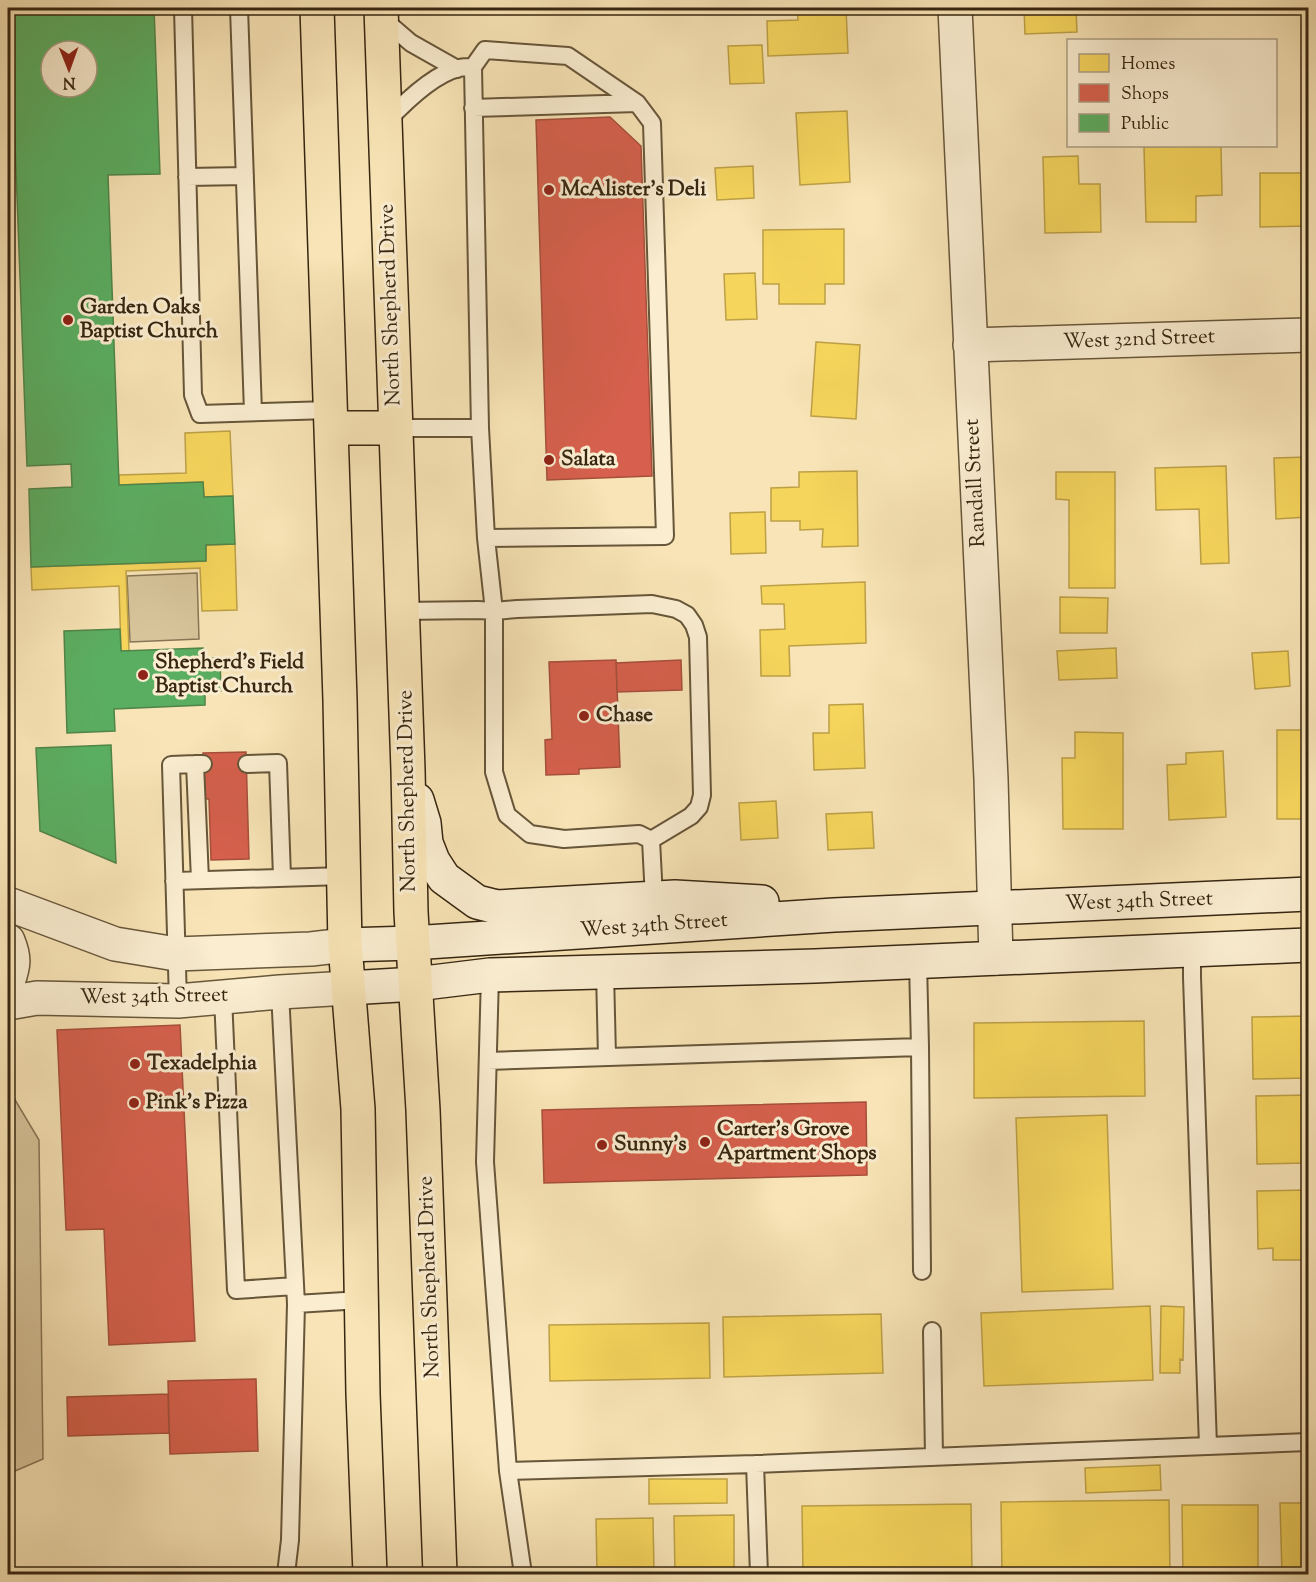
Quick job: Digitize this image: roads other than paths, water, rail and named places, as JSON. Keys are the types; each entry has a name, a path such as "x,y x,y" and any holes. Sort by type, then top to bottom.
{"main road":[{"path":"317,8 345,945 358,1109 363,1394 370,1575"},
{"name":"Randall Street","path":"955,8 991,779 996,958"},
{"name":"North Shepherd Drive","path":"381,12 412,943 424,1143 440,1575"},
{"name":"West 32nd Street","path":"970,345 1308,335"},
{"path":"330,419 396,428"},
{"path":"408,770 424,822 426,843 433,861 444,878 477,902 497,907 675,897 792,903 834,915"},
{"name":"West 34th Street","path":"8,904 115,944 176,954 311,949 834,915 1308,894"},
{"path":"8,941 14,965 8,982"},
{"name":"West 34th Street","path":"8,1004 37,998 178,1001 416,984 490,975 918,962 1308,945"}],"lane":[{"path":"183,8 193,395 200,414 253,412 330,419"},
{"path":"239,8 253,412"},
{"path":"381,12 411,43 465,68"},
{"path":"385,123 403,104 430,82 465,68 485,50 568,56 637,104 652,123 665,536 486,538"},
{"path":"465,68 473,108 480,428 486,538 494,611 494,772 507,815 530,834 564,839 639,834 651,840"},
{"path":"473,108 637,104"},
{"path":"187,177 245,176"},
{"path":"396,428 480,428"},
{"path":"402,611 494,611 652,603 676,609 687,615 698,636 702,795 699,807 691,816 651,840"},
{"path":"247,764 278,763 282,877"},
{"path":"178,1001 171,765 199,764 200,880"},
{"path":"651,840 654,898"},
{"path":"174,881 344,876"},
{"path":"1192,950 1209,1446"},
{"path":"918,962 922,1271"},
{"path":"606,972 607,1057"},
{"path":"490,975 485,1162 508,1471 523,1575"},
{"path":"280,992 296,1304 290,1540 286,1575"},
{"path":"223,997 236,1290 295,1286"},
{"path":"488,1061 920,1047"},
{"path":"296,1304 361,1300"},
{"path":"932,1331 934,1457"},
{"path":"508,1471 755,1464 1308,1442"},
{"path":"755,1464 759,1575"}],"place":[{"name":"McAlister's Deli","path":"549,190"},
{"name":"Garden Oaks Baptist Church","path":"68,320"},
{"name":"Salata","path":"549,460"},
{"name":"Shepherd's Field Baptist Church","path":"143,675"},
{"name":"Chase","path":"584,716"},
{"name":"Texadelphia","path":"135,1064"},
{"name":"Pink's Pizza","path":"134,1103"},
{"name":"Carter's Grove Apartment Shops","path":"705,1142"},
{"name":"Sunny's","path":"602,1145"}]}
